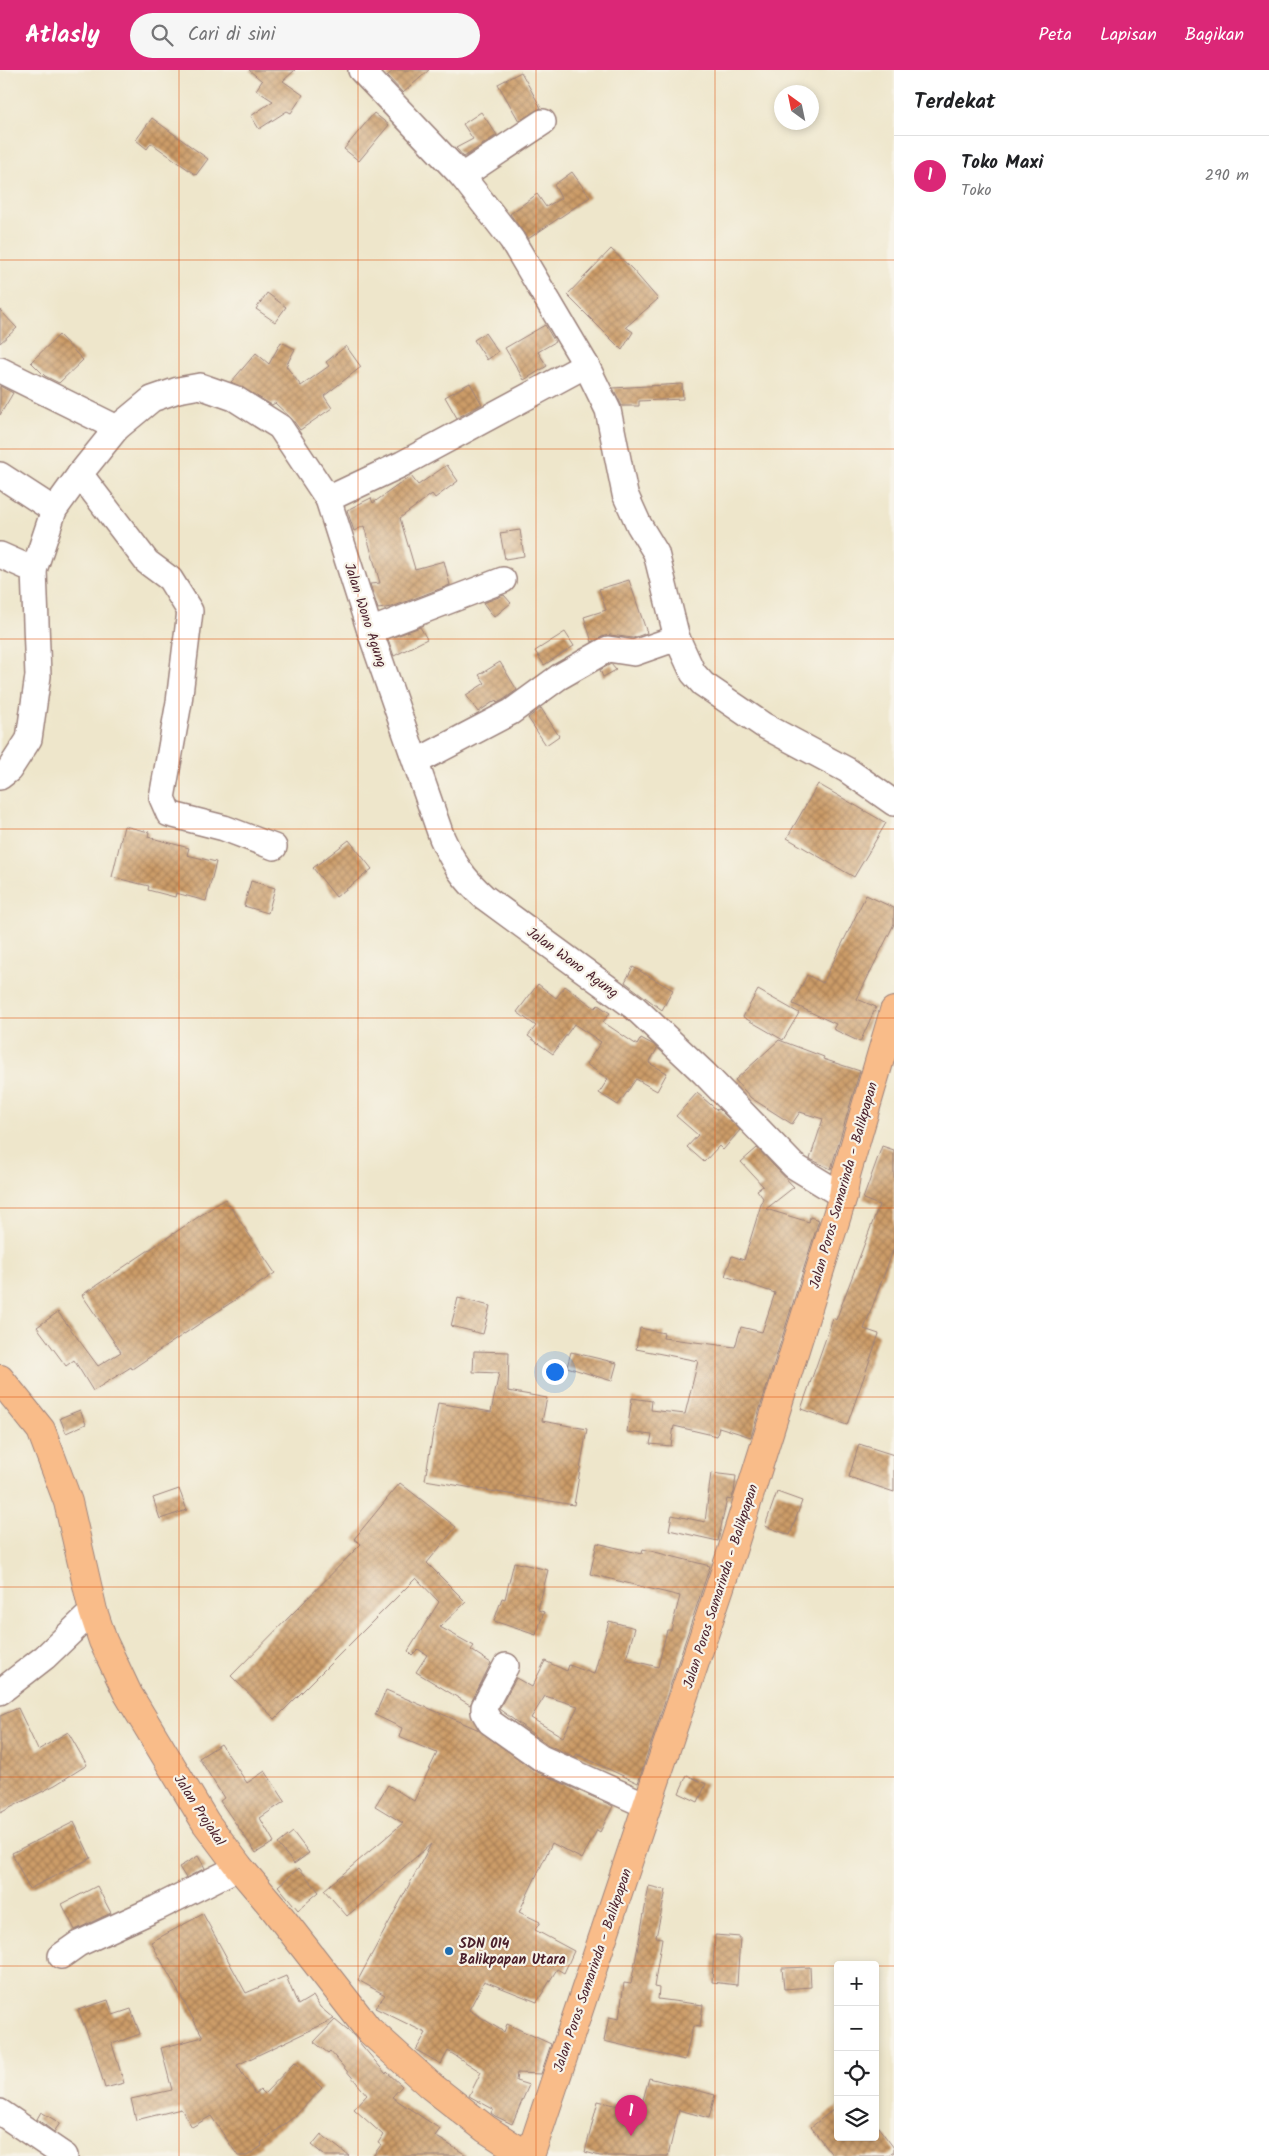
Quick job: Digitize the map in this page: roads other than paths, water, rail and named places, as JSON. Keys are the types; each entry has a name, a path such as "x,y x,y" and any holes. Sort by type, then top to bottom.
{"main road":[{"name":"Jalan Poros Samarinda - Balikpapan","path":"529,2156 730,1557 843,1196 846,1174 889,1022 894,1011"},
{"name":"Jalan Projakal","path":"0,1379 41,1430 68,1502 93,1611 103,1641 128,1694 206,1823 238,1867 272,1906 368,2028 432,2086 486,2129 529,2156"}],"street":[{"path":"361,70 462,176 512,240 586,365 608,410 625,494 639,525 656,553 677,638 693,673 703,684 763,725 847,770 894,803"},
{"path":"462,176 543,122"},
{"path":"328,499 402,464 586,365"},
{"path":"0,370 118,428"},
{"name":"Jalan Wono Agung","path":"0,777 9,770 29,739 38,676 34,570 54,510 80,474 118,428 152,399 178,390 200,386 226,395 260,412 280,427 328,499 370,631 442,838 453,863 466,881 484,897 634,1006 704,1073 794,1166 843,1196"},
{"path":"80,474 147,562 170,579 190,611 179,702 162,798 169,814 224,828 274,847"},
{"path":"0,475 54,510"},
{"path":"0,555 34,570"},
{"path":"370,631 503,580"},
{"path":"416,762 511,712 559,677 608,649 634,653 677,638"},
{"path":"0,1692 45,1657 93,1611"},
{"path":"506,1666 484,1707 484,1712 490,1722 541,1758 648,1806"},
{"path":"61,1956 78,1944 157,1908 238,1867"},
{"path":"0,2112 65,2156"}],"place":[{"name":"SDN 014 Balikpapan Utara","path":"449,1951"},
{"name":"Toko Maxi","path":"631,2136"}]}
